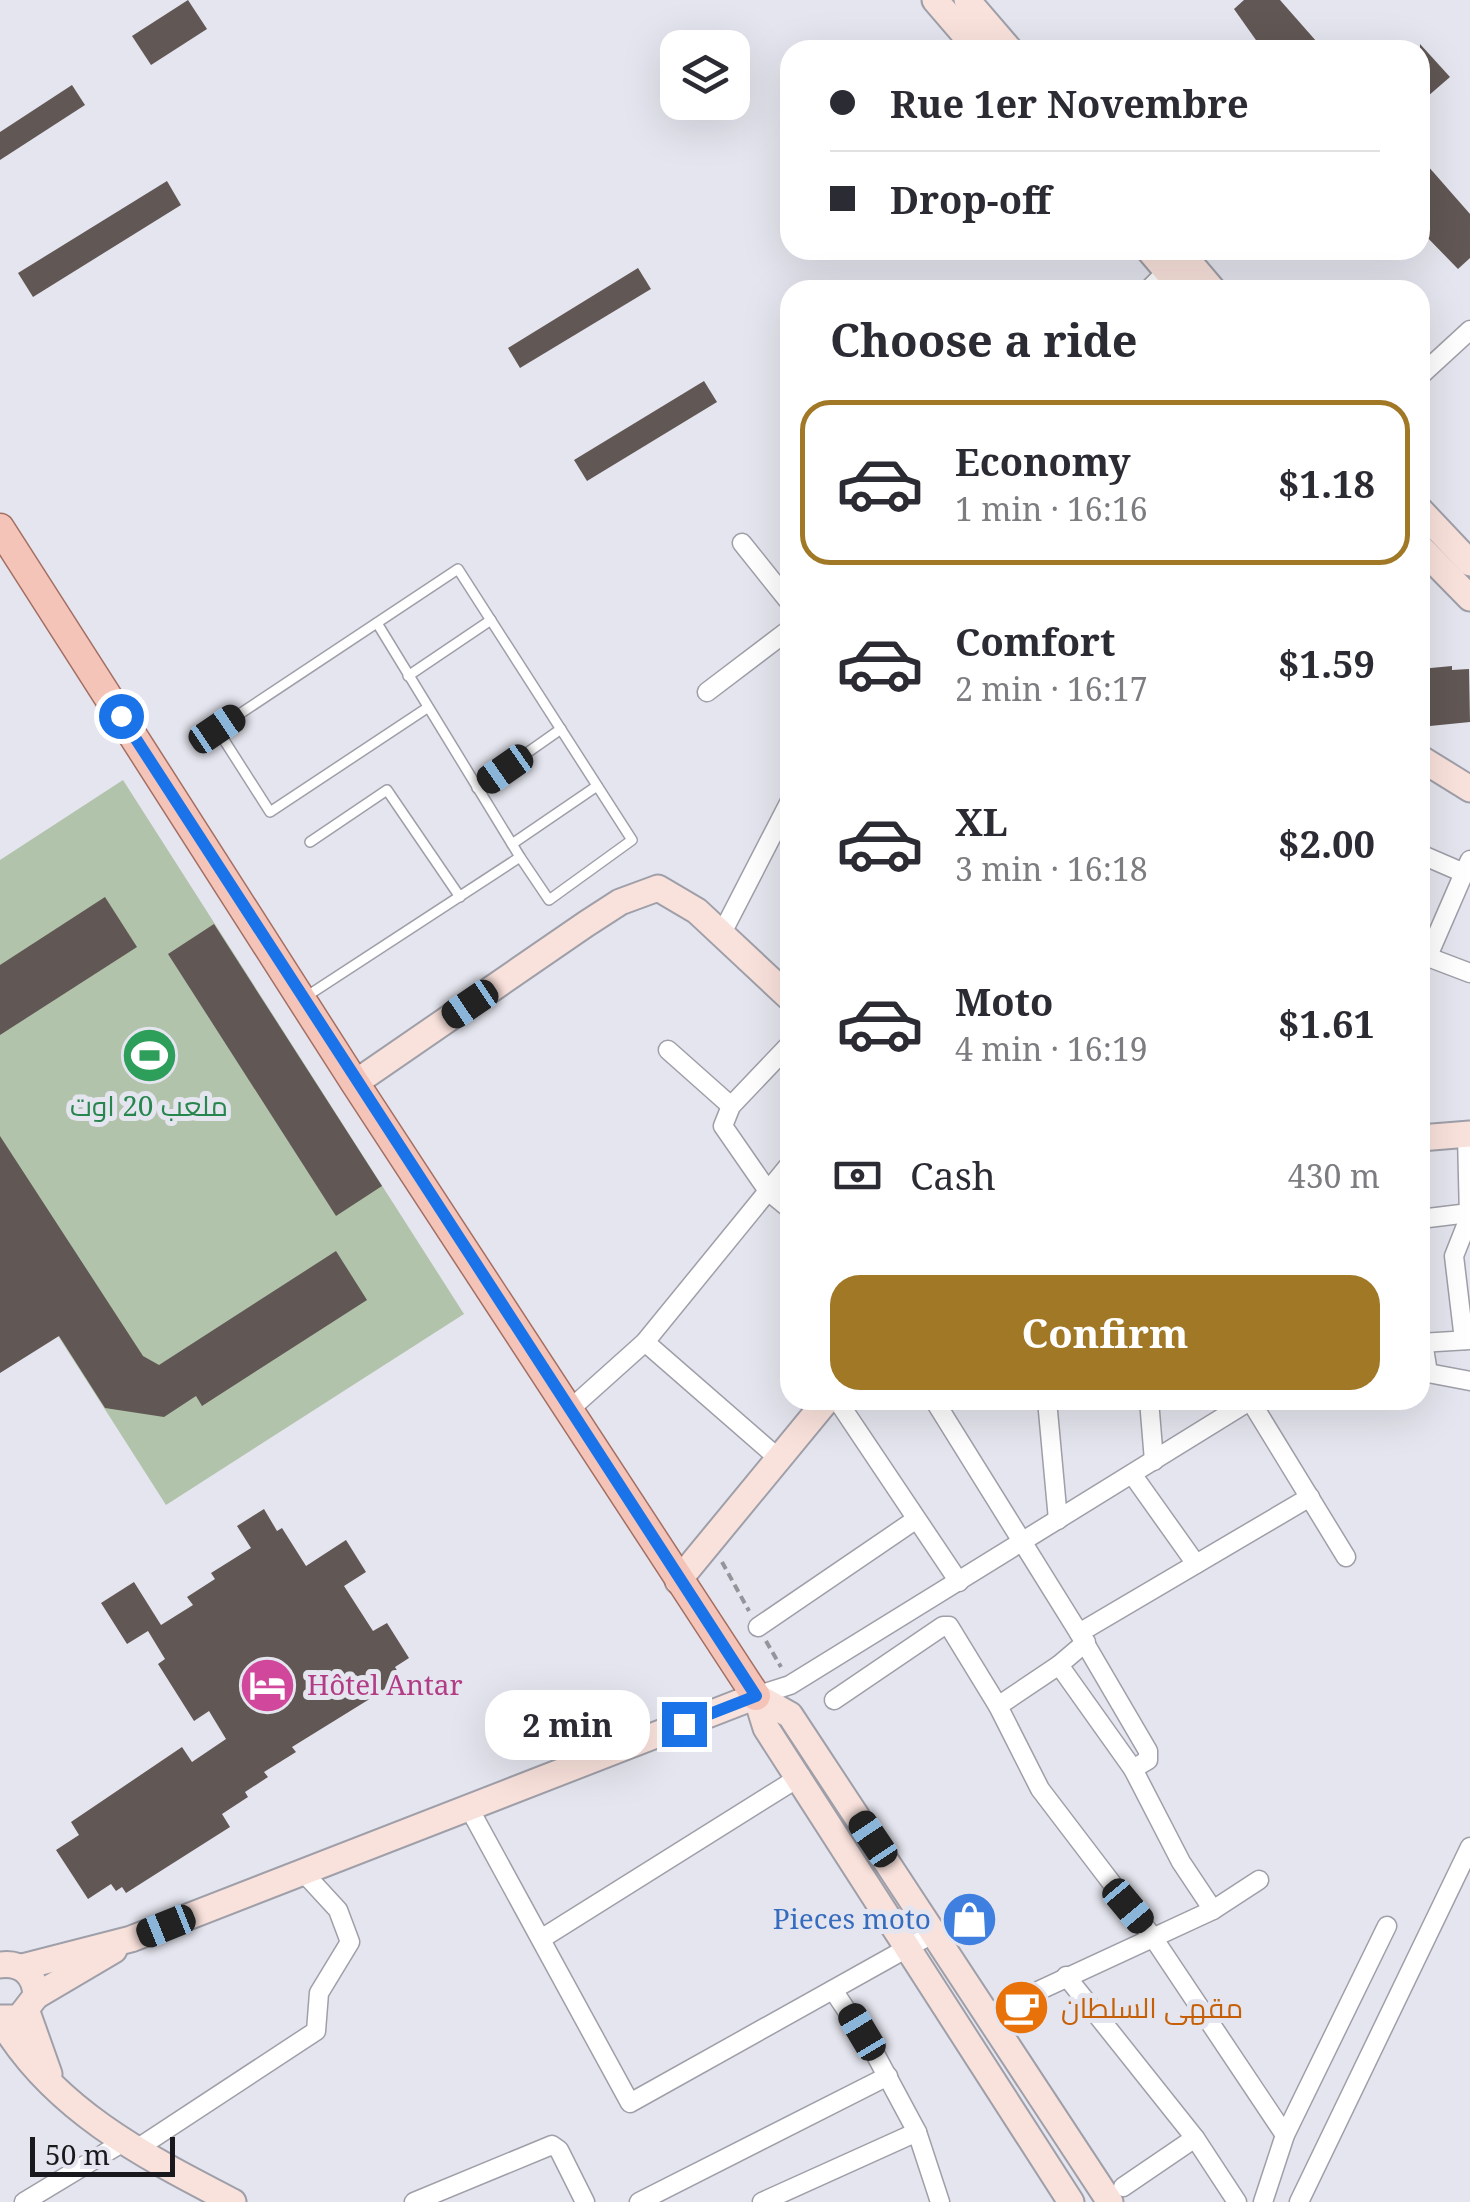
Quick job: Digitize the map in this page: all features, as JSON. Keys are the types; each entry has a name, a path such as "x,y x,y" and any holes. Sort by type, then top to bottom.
{"main road":[{"path":"0,528 355,1083 756,1696"}],"street":[{"path":"935,0 969,40"},
{"path":"967,0 1001,40"},
{"path":"1430,367 1470,330"},
{"path":"1430,521 1470,563"},
{"path":"742,543 780,590"},
{"path":"1430,557 1470,598"},
{"path":"708,692 780,637"},
{"path":"1430,764 1470,789"},
{"path":"721,934 780,835"},
{"path":"1430,857 1467,867 1430,943"},
{"path":"355,1083 620,902 658,888 697,911 780,989"},
{"path":"1430,957 1470,973"},
{"path":"668,1050 730,1106"},
{"path":"780,1054 730,1106 722,1126 768,1191 780,1201"},
{"path":"1430,1137 1468,1135 1470,1213 1465,1238 1454,1256 1467,1340 1430,1342"},
{"path":"568,1411 644,1342 780,1176"},
{"path":"1430,1219 1470,1213"},
{"path":"644,1342 778,1458"},
{"path":"1430,1372 1470,1381"},
{"path":"678,1581 819,1410"},
{"path":"843,1410 959,1582"},
{"path":"940,1410 1024,1541 1148,1751 1148,1760 1133,1769"},
{"path":"1049,1410 1058,1520"},
{"path":"1150,1410 1154,1461"},
{"path":"6,1964 131,1939 790,1684 1235,1410"},
{"path":"1257,1410 1346,1557"},
{"path":"1132,1474 1196,1564"},
{"path":"998,1706 1059,1665 1082,1638 1310,1497"},
{"path":"758,1627 915,1520"},
{"path":"834,1700 943,1626 949,1626 998,1706 1040,1789 1152,1936 1285,2136"},
{"path":"1059,1665 1133,1769 1182,1862 1213,1910"},
{"path":"756,1696 766,1728 912,1948 1071,2202"},
{"path":"756,1696 790,1715 988,2014 1116,2195 1195,2138"},
{"path":"541,1938 801,1776"},
{"path":"468,1808 630,2103 936,1932"},
{"path":"1299,2202 1470,1847"},
{"path":"24,2202 131,2145 294,2049 316,2031 319,1993 350,1942 338,1910 303,1872"},
{"path":"988,2014 1213,1910 1259,1880"},
{"path":"1263,2202 1285,2136 1388,1926"},
{"path":"131,1939 31,2004 0,2019 76,2110 230,2202"},
{"path":"6,1964 32,1977 31,2004 54,2088"},
{"path":"1066,1976 1195,2138 1237,2202"},
{"path":"834,1990 888,2076 916,2132 940,2202"},
{"path":"640,2202 888,2076"},
{"path":"762,2202 916,2132"},
{"path":"414,2202 552,2146 558,2150 585,2202"}],"lane":[{"path":"376,623 548,900 632,840 458,569 376,623 217,729 270,812 427,708"},
{"path":"408,676 491,620"},
{"path":"477,788 561,729"},
{"path":"512,844 598,786"},
{"path":"310,842 387,790 460,896"},
{"path":"302,1000 520,857"}],"green space":[{"name":"ملعب 20 اوت","path":"123,780 464,1314 166,1505 0,1245 0,860"}],"building":[{"path":"188,0 207,29 151,65 132,36"},
{"path":"1244,0 1280,0 1315,40 1256,40 1234,9"},
{"path":"1430,55 1450,77 1430,94"},
{"path":"72,85 85,105 0,160 0,132"},
{"path":"1430,168 1470,214 1470,258 1458,269 1430,240"},
{"path":"167,181 181,205 33,297 18,273"},
{"path":"638,268 651,289 520,368 508,348"},
{"path":"704,381 717,402 587,481 574,460"},
{"path":"1430,668 1469,669 1470,722 1430,726"},
{"path":"105,897 137,947 0,1035 0,965"},
{"path":"214,924 382,1186 336,1216 168,954"},
{"path":"0,1136 143,1356 159,1365 336,1251 367,1300 202,1406 196,1396 164,1417 105,1408 59,1336 0,1373"},
{"path":"264,1509 277,1531 282,1528 306,1566 346,1540 366,1572 344,1586 373,1631 387,1623 409,1658 395,1667 402,1679 292,1747 296,1752 264,1772 268,1777 245,1792 248,1797 222,1814 230,1827 126,1893 122,1887 116,1891 111,1884 88,1899 56,1850 79,1835 71,1822 182,1747 192,1762 226,1739 209,1711 194,1721 158,1664 165,1659 148,1631 127,1644 101,1603 134,1582 161,1625 193,1605 187,1597 215,1579 211,1573 251,1548 237,1526"}],"place":[{"name":"ملعب 20 اوت","path":"149,1055"},
{"name":"Hôtel Antar","path":"268,1685"},
{"name":"Pieces moto","path":"970,1919"},
{"name":"مقهى السلطان","path":"1022,2008"}],"route":[{"path":"121,716 355,1083 756,1696 684,1724"}]}
